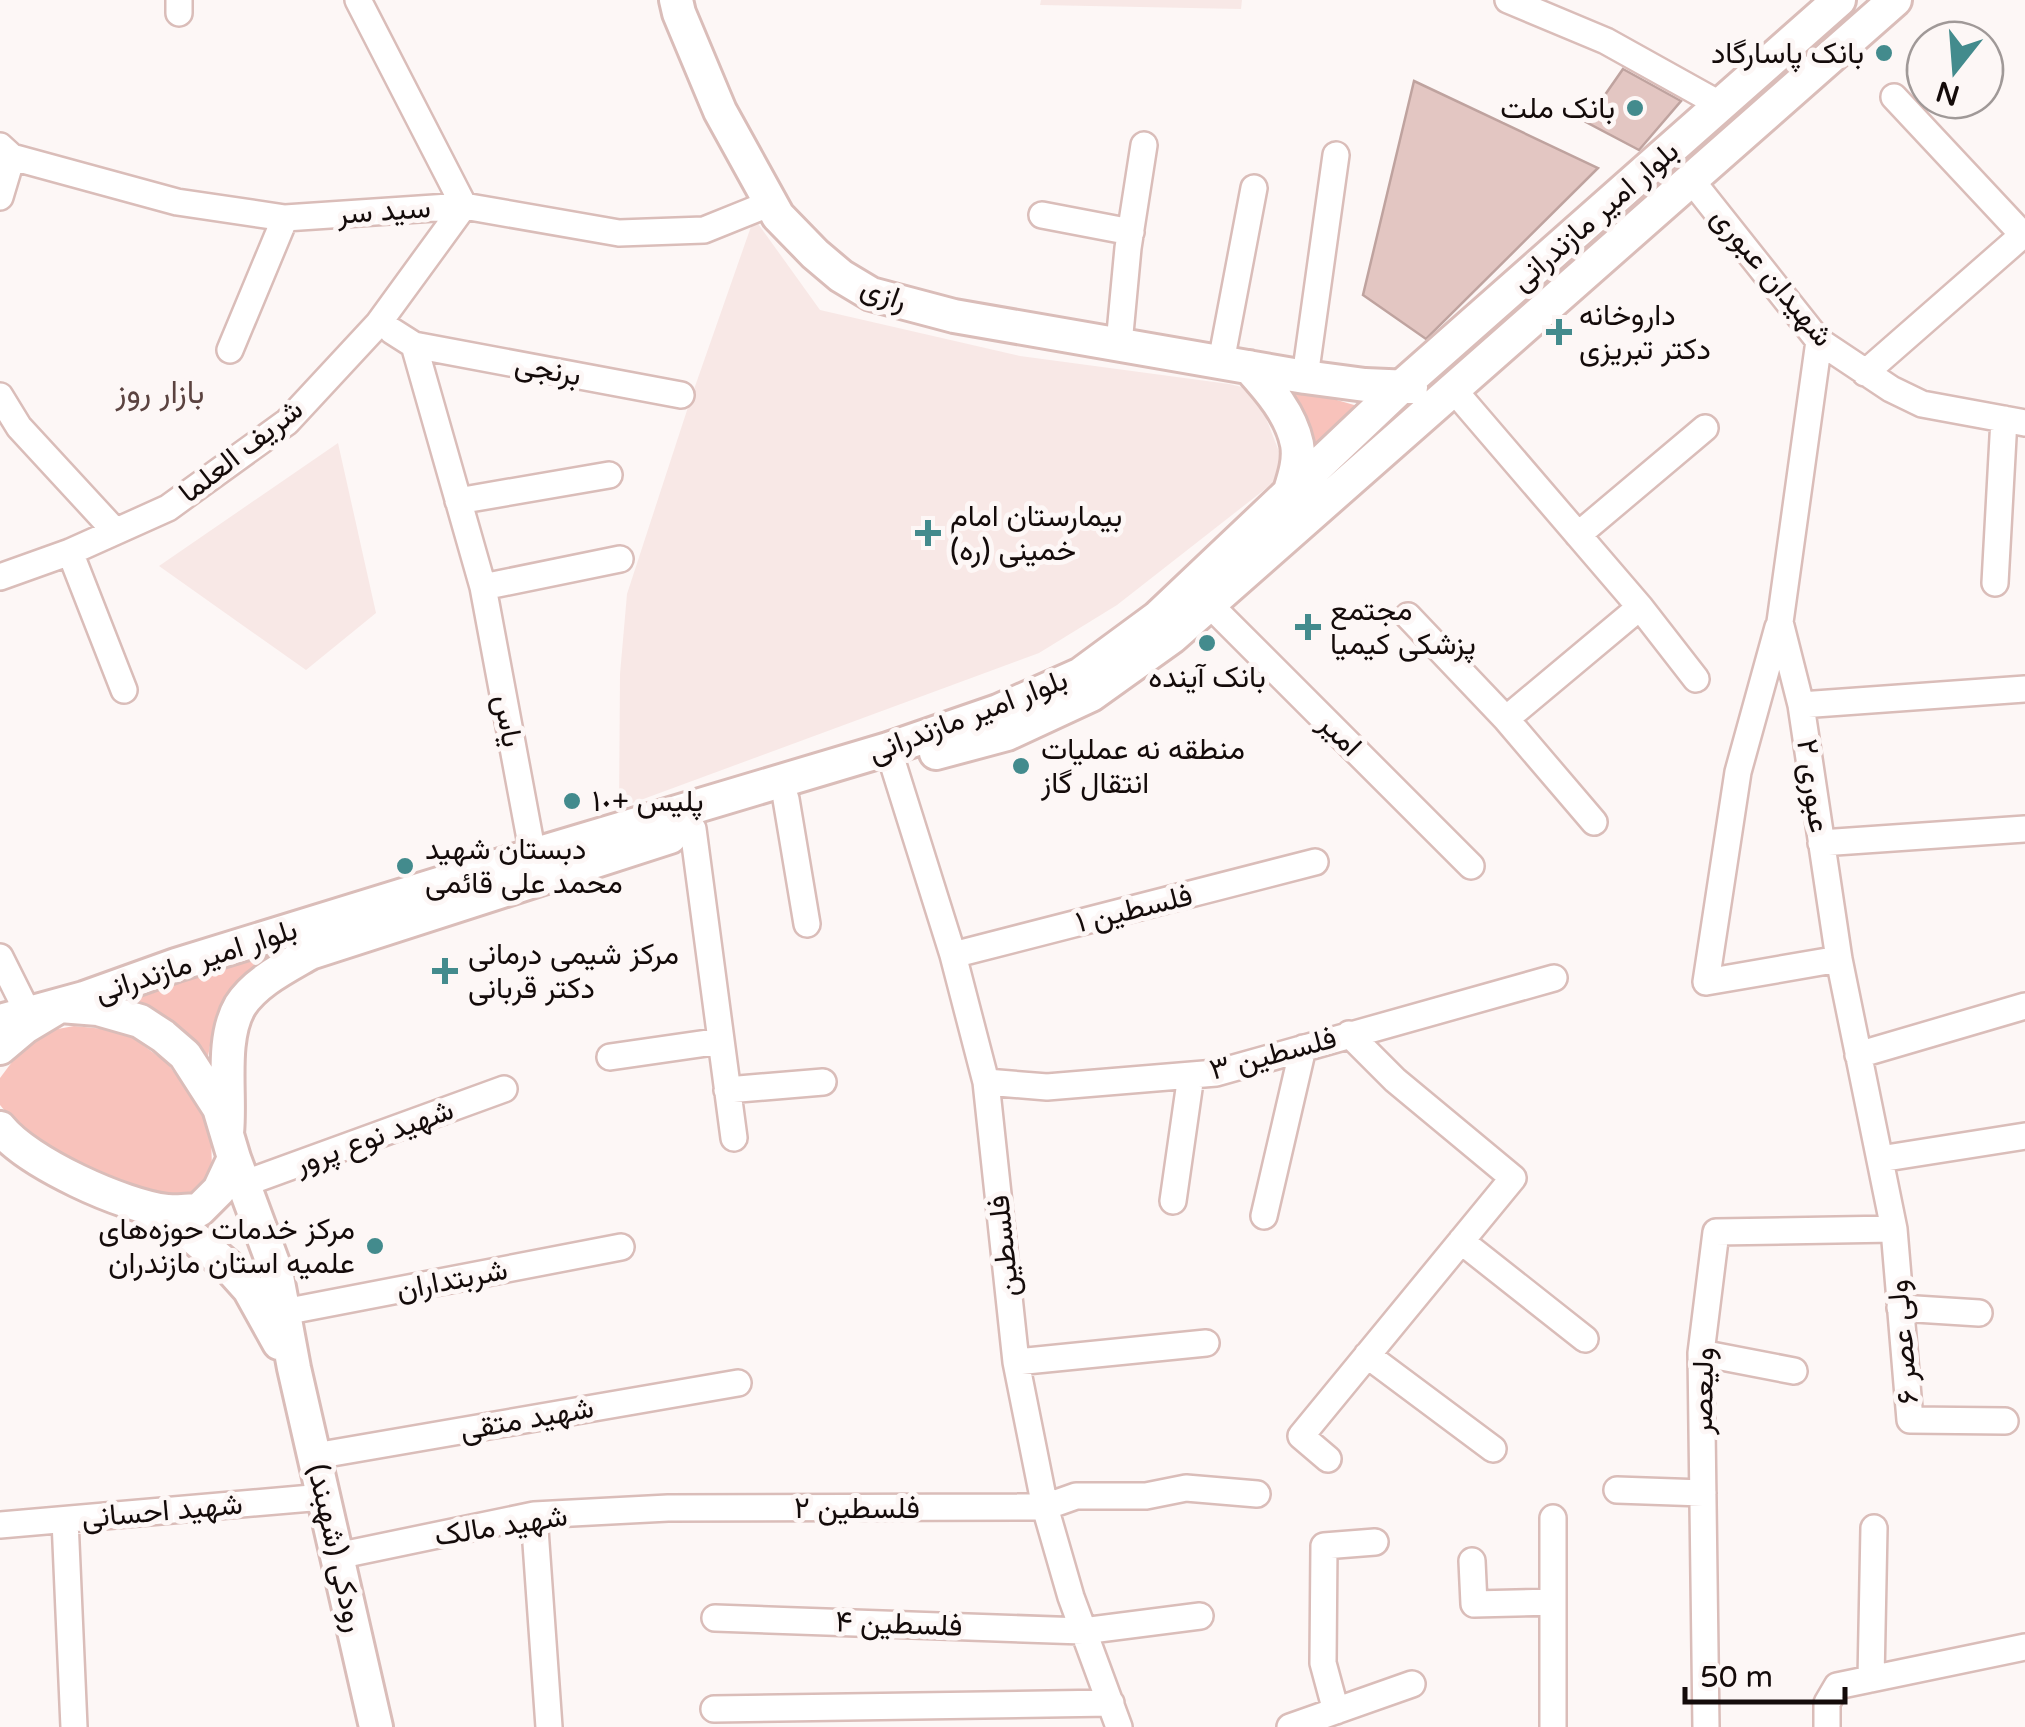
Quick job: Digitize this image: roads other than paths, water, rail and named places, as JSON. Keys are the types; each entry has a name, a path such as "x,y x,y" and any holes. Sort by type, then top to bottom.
{"main road":[{"name":"رازی","path":"676,0 720,111 778,216 840,276 871,294 954,316 1305,377 1452,388"},
{"name":"بلوار امیر مازندرانی","path":"0,1048 25,1027 29,1013 888,749 998,711 1081,674 1157,618 1401,386 1838,0"},
{"name":"بلوار امیر مازندرانی","path":"235,1158 229,1038 240,1006 280,970 310,953 893,764 1008,734 1092,695 1172,637 1895,0"},
{"path":"1235,364 1274,394 1285,414 1297,445 1289,494"},
{"name":"رودکی (شهبند)","path":"29,1013 98,1008 140,1021 185,1055 220,1108 276,1271 294,1368 376,1727"},
{"path":"0,1128 9,1139 54,1168"},
{"path":"0,1145 116,1198 167,1211 198,1210 219,1190 235,1158"},
{"name":"رودکی (شهبند)","path":"116,1198 184,1228 232,1270 249,1289 294,1368"},
{"path":"232,1270 225,1248 231,1236 257,1236 268,1249"}],"street":[{"path":"358,0 464,206"},
{"path":"1508,0 1606,41 1721,105"},
{"path":"1865,373 2024,235 1894,96"},
{"path":"1119,344 1144,145"},
{"path":"0,197 6,151"},
{"name":"سید سر","path":"6,151 177,202 285,218 464,206 619,233 704,230 771,203"},
{"path":"1305,377 1336,155"},
{"name":"شهیدان عبوری","path":"1692,181 1818,341 1865,373 1922,404 2015,421"},
{"path":"1235,364 1254,188"},
{"name":"شریف العلما","path":"0,577 70,552 168,508 287,422 378,324 464,206"},
{"path":"1042,215 1131,232"},
{"path":"230,350 285,218"},
{"name":"برنجی","path":"392,332 414,345 681,395"},
{"name":"عبوری ۲","path":"1818,341 1780,622 1801,705 1838,959 1894,1228"},
{"name":"یاس","path":"414,345 483,587 533,855"},
{"path":"1452,388 1640,607 1696,679"},
{"path":"0,396 20,427 115,531"},
{"path":"1995,583 2015,421"},
{"path":"1578,535 1706,428"},
{"path":"458,502 609,474"},
{"path":"70,552 124,690"},
{"path":"483,587 620,559"},
{"name":"امیر","path":"1209,604 1471,866"},
{"path":"1506,719 1640,607"},
{"path":"1408,616 1506,719 1594,822"},
{"path":"1780,622 1738,772 1706,982 1838,959"},
{"path":"1801,705 2025,689"},
{"name":"فلسطین","path":"893,764 953,956 986,1082 1016,1362 1046,1508 1070,1596 1115,1715"},
{"path":"786,799 807,924"},
{"path":"694,829 734,1138"},
{"path":"1821,843 2025,829"},
{"name":"فلسطین ۱","path":"953,956 1315,862"},
{"path":"0,958 29,1013"},
{"name":"فلسطین ۳","path":"986,1082 1047,1087 1216,1073 1554,978"},
{"path":"1858,1055 2025,1006"},
{"path":"1328,1459 1300,1436 1513,1178 1395,1080 1350,1034"},
{"path":"610,1057 721,1041"},
{"path":"1264,1216 1303,1048"},
{"path":"1173,1201 1191,1075"},
{"path":"728,1090 823,1082"},
{"name":"شهید نوع پرور","path":"235,1158 504,1089"},
{"path":"1880,1158 2025,1136"},
{"name":"ولی عصر ۶","path":"1894,1228 1910,1420 2004,1421"},
{"name":"ولیعصر","path":"1706,1727 1701,1352 1716,1232 1894,1228"},
{"path":"1461,1241 1585,1339"},
{"name":"شربتداران","path":"284,1312 621,1247"},
{"path":"1900,1308 1979,1313"},
{"path":"1016,1362 1206,1343"},
{"path":"1701,1352 1794,1371"},
{"path":"1367,1355 1493,1450"},
{"name":"شهید متقی","path":"315,1456 738,1383"},
{"name":"فلسطین ۲","path":"668,1508 1046,1508 1076,1496 1146,1496 1186,1488 1256,1494"},
{"path":"1618,1490 1703,1492"},
{"name":"شهید احسانی","path":"0,1525 323,1497"},
{"name":"شهید مالک","path":"337,1556 534,1515 668,1508"},
{"path":"534,1515 549,1727"},
{"path":"1552,1518 1553,1727"},
{"path":"64,1520 74,1727"},
{"path":"1871,1679 1874,1528"},
{"path":"1336,1711 1323,1663 1324,1546 1374,1542"},
{"path":"1472,1561 1474,1604 1553,1602"},
{"name":"فلسطین ۴","path":"714,1618 1083,1631 1200,1616"},
{"path":"1827,1727 1827,1704 1836,1686 2025,1647"},
{"path":"1290,1727 1412,1684"},
{"path":"714,1709 1115,1715"}],"place":[{"name":"بانک پاسارگاد","path":"1884,53"},
{"name":"بانک ملت","path":"1635,108"},
{"name":"داروخانه دکتر تبریزی","path":"1559,332"},
{"name":"بیمارستان امام خمینی (ره)","path":"928,533"},
{"name":"مجتمع پزشکی کیمیا","path":"1308,627"},
{"name":"بانک آینده","path":"1207,643"},
{"name":"منطقه نه عملیات انتقال گاز","path":"1021,766"},
{"name":"پلیس +١٠","path":"572,801"},
{"name":"دبستان شهید محمد علی قائمی","path":"405,866"},
{"name":"مرکز شیمی درمانی دکتر قربانی","path":"445,971"},
{"name":"مرکز خدمات حوزه‌های علمیه استان مازندران","path":"375,1246"}],"district":[{"name":"بازار روز","path":"160,393"}]}
